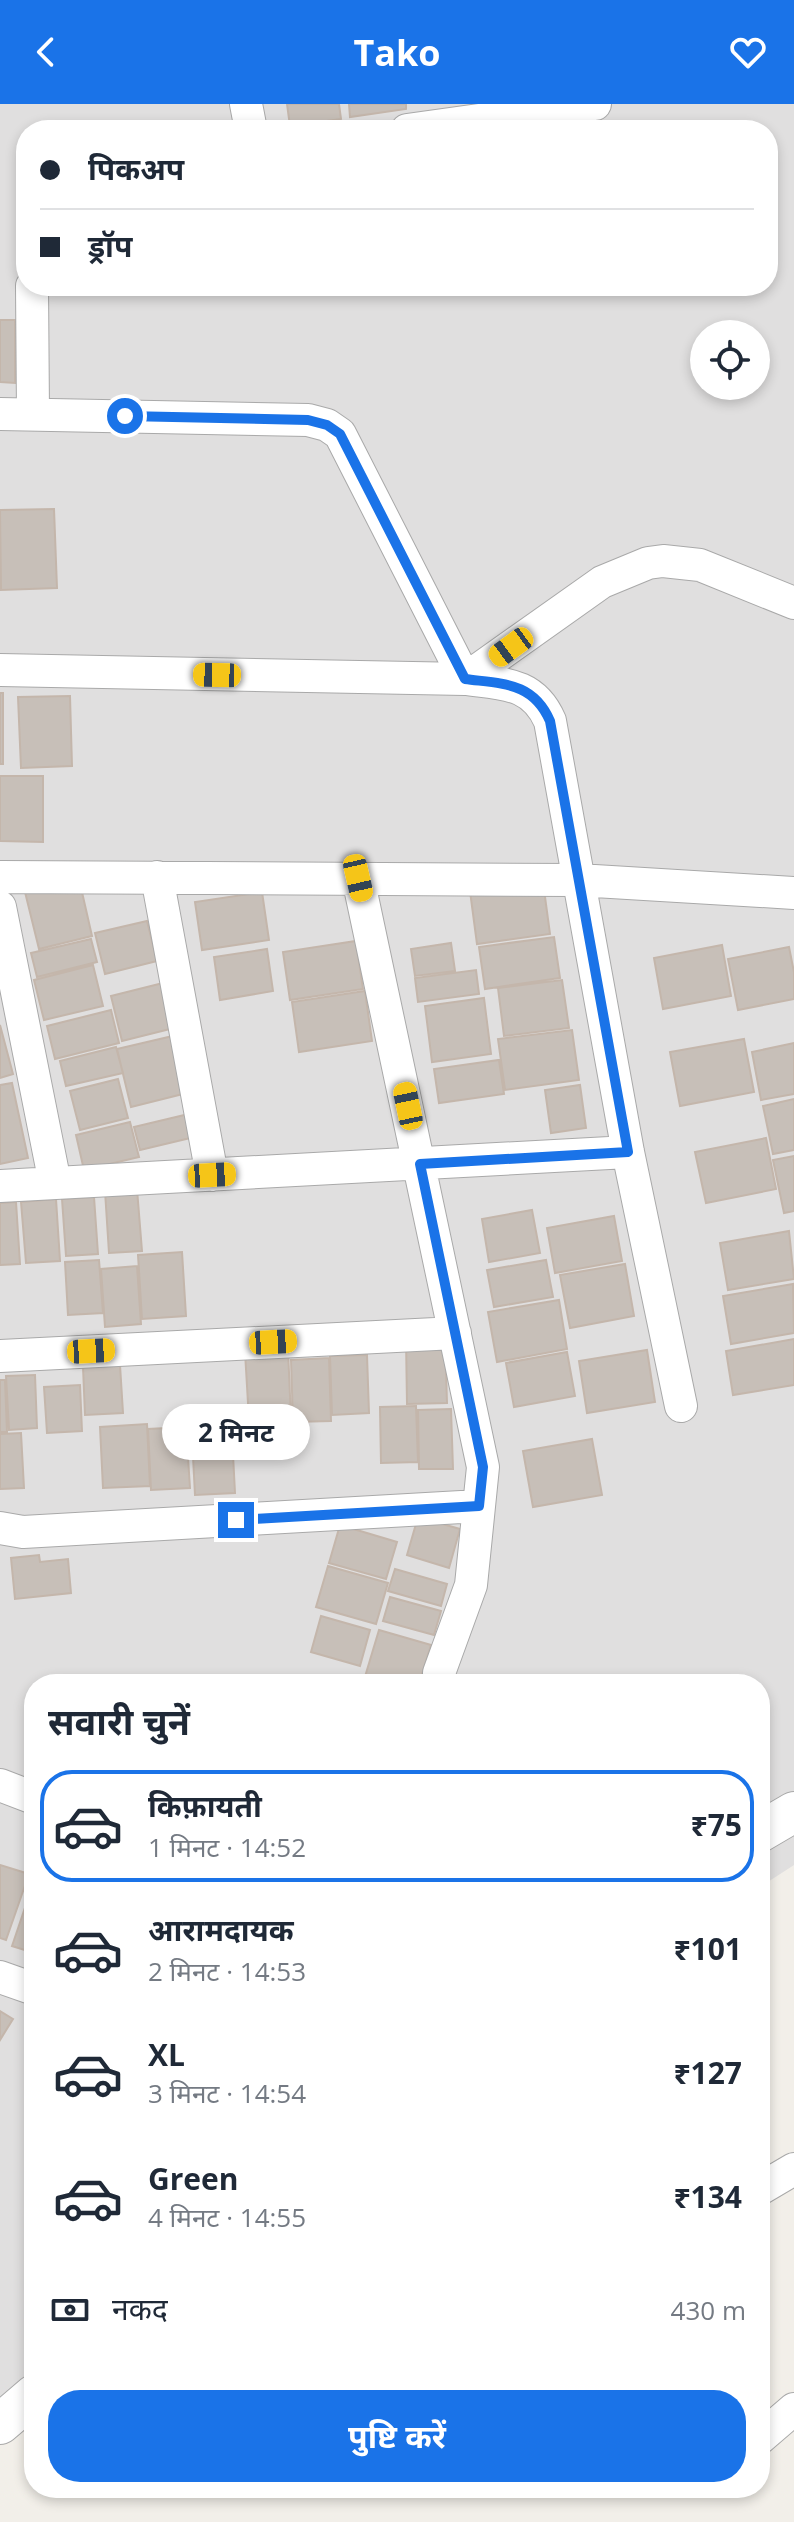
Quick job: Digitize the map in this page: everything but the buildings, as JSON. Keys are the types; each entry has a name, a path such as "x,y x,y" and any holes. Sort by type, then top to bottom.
{"street":[{"path":"418,120 591,104"},
{"path":"32,296 33,414"},
{"path":"0,414 308,420 327,425 340,434 465,679"},
{"path":"465,679 602,582 648,563 663,561 700,565 794,603"},
{"path":"0,670 465,679 511,685 535,696 550,721 628,1152 681,1406"},
{"path":"0,877 578,880 794,893"},
{"path":"157,877 212,1175"},
{"path":"358,878 483,1467 471,1585 439,1673"},
{"path":"0,907 55,1183"},
{"path":"0,1186 628,1152"},
{"path":"0,1356 455,1333"},
{"path":"0,1528 23,1532 479,1506"},
{"path":"0,1785 24,1794"},
{"path":"770,1826 794,1812"},
{"path":"0,1977 24,1985"},
{"path":"770,2183 794,2169"},
{"path":"0,2424 24,2404"},
{"path":"770,2429 794,2409"}],"shaded area":[{"path":"0,104 794,104 794,1865 770,1881 770,1674 24,1674 24,2412 0,2430"}],"route":[{"path":"125,416 308,420 327,425 340,434 465,679 511,685 535,696 544,709 550,721 628,1152 420,1164 483,1467 479,1506 236,1520"}]}
